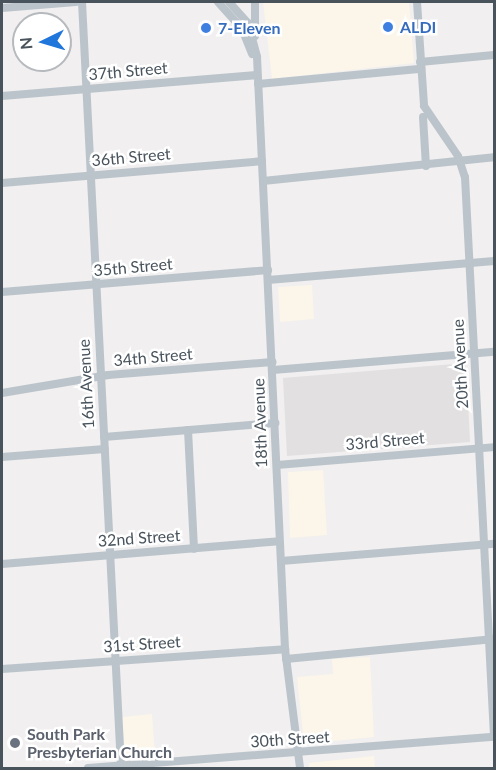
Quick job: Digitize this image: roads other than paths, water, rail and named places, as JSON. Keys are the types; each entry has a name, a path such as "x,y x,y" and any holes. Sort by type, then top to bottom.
{"street":[{"path":"2,8 76,2"},
{"name":"16th Avenue","path":"82,2 121,766"},
{"name":"18th Avenue","path":"218,2 246,38 258,80"},
{"name":"18th Avenue","path":"229,2 248,23 255,43 273,366 285,649 300,768"},
{"path":"255,2 255,43"},
{"name":"20th Avenue","path":"417,2 425,110 460,161 469,263 484,545 492,640 495,737"},
{"name":"37th Street","path":"2,96 258,80 420,66 495,55"},
{"path":"423,117 426,166"},
{"path":"263,181 426,166 495,157"},
{"name":"36th Street","path":"2,183 262,161"},
{"name":"35th Street","path":"2,292 495,261"},
{"name":"34th Street","path":"2,393 101,378 495,352"},
{"path":"104,437 275,423"},
{"path":"188,430 194,549"},
{"name":"33rd Street","path":"277,465 495,447"},
{"path":"2,458 105,450"},
{"name":"32nd Street","path":"2,564 279,541"},
{"path":"281,561 495,544"},
{"path":"286,659 492,640"},
{"name":"31st Street","path":"2,669 285,649"},
{"name":"30th Street","path":"90,768 195,765 495,737"}],"place":[{"name":"ALDI","path":"388,27"},
{"name":"7-Eleven","path":"206,28"},
{"name":"South Park Presbyterian Church","path":"15,743"}]}
